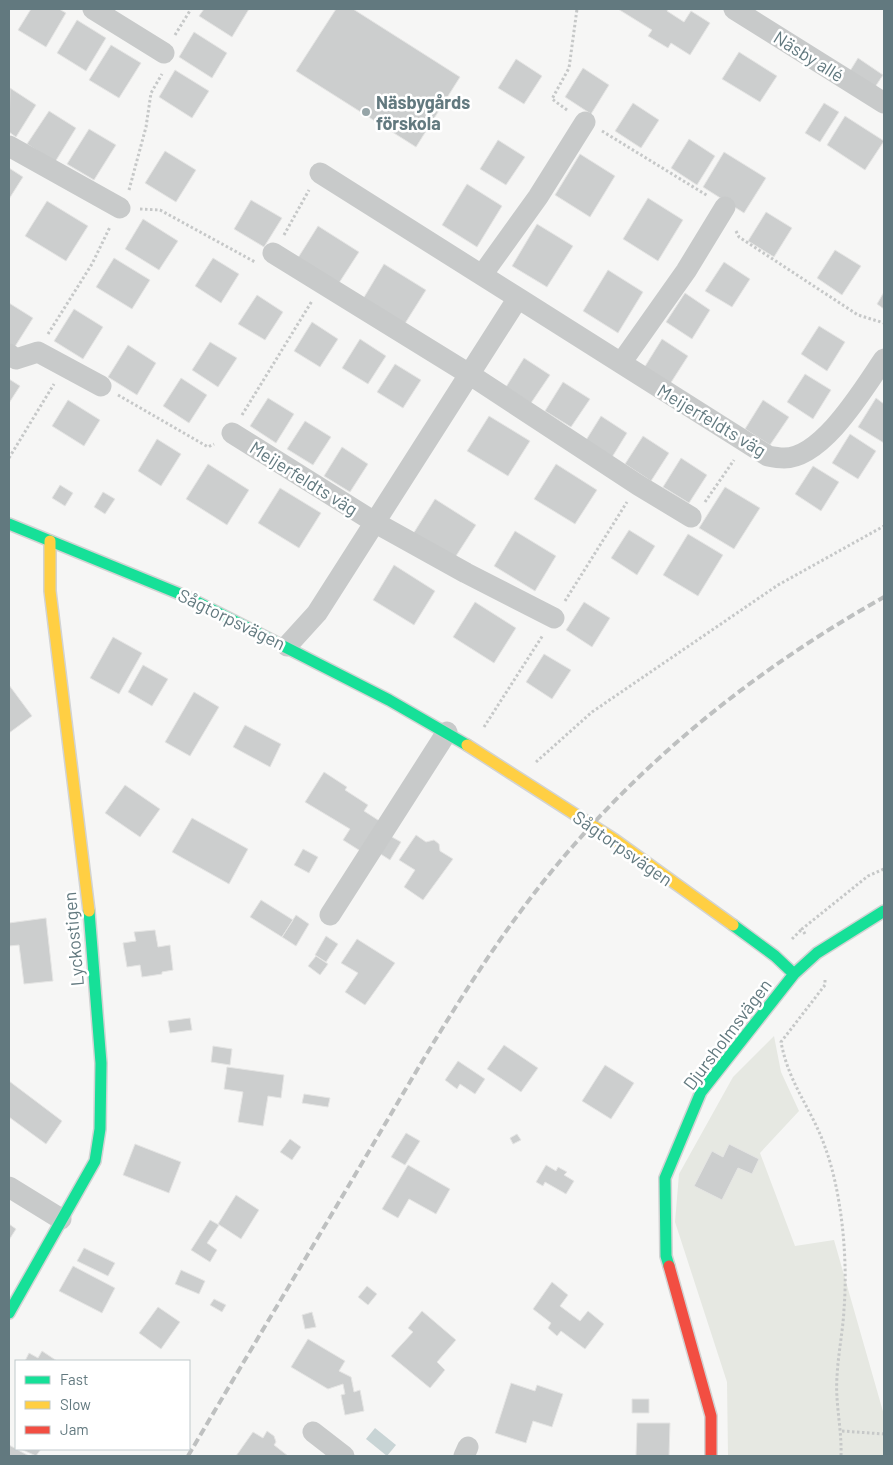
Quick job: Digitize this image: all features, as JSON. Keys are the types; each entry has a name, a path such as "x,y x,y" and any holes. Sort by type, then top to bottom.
{"street":[{"path":"93,9 164,53"},
{"name":"Näsby allé","path":"734,9 884,103"},
{"path":"482,275 538,197 585,122"},
{"path":"9,146 120,208"},
{"name":"Meijerfeldts väg","path":"320,173 768,456 784,458 807,451 842,422 884,359"},
{"path":"621,363 686,271 725,207"},
{"path":"273,253 469,374 638,485 691,517"},
{"name":"Meijerfeldts väg","path":"287,646 317,613 518,298"},
{"path":"9,354 16,359 38,352 101,386"},
{"name":"Meijerfeldts väg","path":"232,434 376,523 466,573 554,618"},
{"name":"Sågtorpsvägen","path":"9,524 185,596 287,646 447,732 615,840 775,956 794,974"},
{"name":"Lyckostigen","path":"9,1313 95,1162 100,1129 101,1063 90,916 50,591 50,541"},
{"path":"330,914 447,732"},
{"name":"Djursholmsvägen","path":"712,1456 711,1416 666,1256 665,1178 701,1092 794,974 817,953 884,911"},
{"path":"9,1188 61,1219"},
{"path":"313,1432 344,1456"}],"path":[{"path":"38,352 92,264 120,208 132,178 146,126 151,94 166,69 164,53 191,9"},
{"path":"578,9 569,68 552,99 585,122 615,138 725,207 739,237 858,315 884,323"},
{"path":"120,208 160,210 254,263 273,253 320,173"},
{"path":"101,386 208,447 232,434 261,382 324,284"},
{"path":"9,458 64,367"},
{"path":"691,517 712,495 746,443"},
{"path":"577,584 612,524"},
{"path":"517,778 600,706 778,585 884,526"},
{"path":"482,730 528,658"},
{"path":"842,1456 842,1431 837,1376 845,1307 845,1248 825,1147 786,1066 781,1042 825,985 826,970 802,929 868,876 884,869"},
{"path":"842,1431 884,1434"}],"shaded area":[{"path":"774,1036 781,1072 799,1111 760,1153 795,1246 834,1240 884,1415 884,1456 728,1456 727,1382 675,1222 679,1174 733,1077"},
{"path":"375,1428 396,1445 387,1456 366,1439"}],"building":[{"path":"31,9 59,9 66,13 46,47 18,30"},
{"path":"204,9 249,9 232,37 199,16"},
{"path":"336,9 353,9 460,77 416,147 296,71"},
{"path":"618,9 668,9 667,11 684,22 691,11 710,23 690,55 671,43 668,48 648,36 652,30"},
{"path":"77,20 106,38 86,71 57,53"},
{"path":"194,32 227,53 212,78 179,57"},
{"path":"111,45 141,63 119,98 89,80"},
{"path":"739,52 777,76 760,102 722,79"},
{"path":"858,58 883,75 875,87 850,71"},
{"path":"516,59 542,76 524,104 498,88"},
{"path":"583,68 609,85 591,114 565,97"},
{"path":"175,70 209,91 192,118 159,97"},
{"path":"10,88 36,105 16,137 9,132"},
{"path":"633,103 659,120 641,148 615,131"},
{"path":"824,103 839,112 820,142 805,133"},
{"path":"49,111 76,128 55,162 27,144"},
{"path":"845,116 884,141 865,170 827,145"},
{"path":"89,129 116,145 94,180 67,164"},
{"path":"689,139 715,156 697,185 671,168"},
{"path":"498,140 525,157 506,185 480,169"},
{"path":"165,151 196,170 176,202 145,183"},
{"path":"724,152 766,178 744,213 703,187"},
{"path":"580,154 615,176 590,217 555,195"},
{"path":"9,168 23,177 9,199"},
{"path":"467,184 502,206 477,247 442,225"},
{"path":"648,198 683,220 658,261 623,239"},
{"path":"251,200 282,218 264,247 234,229"},
{"path":"47,201 88,226 66,261 25,236"},
{"path":"766,212 792,228 774,257 748,241"},
{"path":"143,219 178,241 159,270 125,249"},
{"path":"537,224 573,246 547,287 512,266"},
{"path":"318,226 359,252 337,286 296,261"},
{"path":"835,250 861,266 842,295 817,278"},
{"path":"114,258 150,280 132,309 96,287"},
{"path":"213,258 239,274 221,303 195,286"},
{"path":"724,262 750,279 732,307 705,291"},
{"path":"384,264 426,290 404,325 363,299"},
{"path":"608,270 643,292 618,333 583,311"},
{"path":"884,292 884,309 877,304"},
{"path":"685,293 710,310 692,339 666,322"},
{"path":"257,295 283,312 265,340 238,324"},
{"path":"9,303 33,318 14,348 9,345"},
{"path":"74,309 103,327 83,359 54,341"},
{"path":"312,322 338,339 320,367 294,351"},
{"path":"819,326 845,342 827,371 801,354"},
{"path":"360,339 386,356 368,384 342,368"},
{"path":"662,339 688,356 670,384 644,368"},
{"path":"210,342 237,358 218,387 192,370"},
{"path":"128,345 156,363 137,395 108,377"},
{"path":"524,358 550,375 531,403 506,387"},
{"path":"395,364 421,380 403,408 377,392"},
{"path":"805,374 831,390 813,419 787,402"},
{"path":"181,378 207,395 189,423 163,406"},
{"path":"9,379 20,386 9,403"},
{"path":"563,382 590,399 571,427 545,411"},
{"path":"268,398 294,414 276,443 250,426"},
{"path":"876,398 884,404 884,443 858,427"},
{"path":"68,400 100,420 84,446 52,426"},
{"path":"763,400 789,417 770,445 745,429"},
{"path":"489,416 530,441 508,476 467,451"},
{"path":"601,416 627,433 609,462 583,445"},
{"path":"305,421 331,437 313,465 287,449"},
{"path":"850,434 876,451 858,479 832,463"},
{"path":"643,436 669,453 651,481 625,464"},
{"path":"157,439 181,454 161,486 138,471"},
{"path":"342,447 368,464 350,492 324,476"},
{"path":"681,458 707,475 689,503 663,487"},
{"path":"208,464 249,490 227,525 186,499"},
{"path":"556,464 597,490 575,524 534,499"},
{"path":"813,466 839,482 821,511 795,494"},
{"path":"60,485 73,493 65,506 52,498"},
{"path":"725,487 760,508 734,549 699,528"},
{"path":"280,488 321,513 299,548 258,523"},
{"path":"103,492 115,499 105,514 94,507"},
{"path":"435,499 476,525 454,559 413,534"},
{"path":"629,530 655,546 637,575 611,558"},
{"path":"515,531 556,556 535,591 494,566"},
{"path":"688,534 723,555 698,596 663,575"},
{"path":"394,565 435,591 414,625 373,600"},
{"path":"475,602 516,628 494,663 453,637"},
{"path":"584,602 610,618 592,647 566,630"},
{"path":"113,637 142,653 119,694 90,678"},
{"path":"544,654 571,670 552,699 526,682"},
{"path":"143,665 168,679 152,706 128,692"},
{"path":"9,685 32,716 9,733"},
{"path":"194,692 219,707 190,756 165,742"},
{"path":"245,725 281,744 270,767 233,747"},
{"path":"324,772 347,787 345,790 368,805 364,811 381,822 362,852 343,840 350,829 305,802"},
{"path":"125,785 160,809 140,837 105,813"},
{"path":"192,818 248,849 229,884 172,852"},
{"path":"416,835 426,842 434,840 439,844 440,851 453,859 423,900 404,887 415,870 399,860"},
{"path":"390,836 401,842 390,860 379,853"},
{"path":"303,849 318,857 309,873 294,865"},
{"path":"261,900 293,920 282,937 250,917"},
{"path":"296,915 309,924 296,946 282,937"},
{"path":"46,918 53,981 24,984 19,945 9,946 9,923"},
{"path":"155,930 158,947 170,945 173,970 142,977 140,965 127,967 123,943 136,941 134,932"},
{"path":"326,936 338,944 326,962 315,955"},
{"path":"357,939 395,963 365,1005 345,992 358,973 341,963"},
{"path":"316,956 328,964 320,975 308,966"},
{"path":"190,1018 192,1030 170,1033 168,1021"},
{"path":"504,1045 538,1068 521,1092 487,1069"},
{"path":"213,1046 232,1049 230,1065 211,1062"},
{"path":"458,1061 485,1079 475,1094 460,1084 457,1089 445,1080"},
{"path":"605,1065 634,1083 611,1119 582,1101"},
{"path":"227,1067 284,1075 281,1098 268,1096 263,1126 238,1122 243,1092 224,1089"},
{"path":"9,1081 62,1121 46,1144 9,1117"},
{"path":"304,1094 330,1098 328,1107 302,1103"},
{"path":"406,1133 420,1141 405,1165 391,1157"},
{"path":"517,1134 521,1140 513,1144 510,1138"},
{"path":"290,1139 301,1147 292,1160 280,1152"},
{"path":"135,1144 181,1162 169,1193 123,1175"},
{"path":"729,1144 759,1159 752,1174 738,1168 722,1200 694,1186 712,1151 723,1157"},
{"path":"408,1165 450,1189 436,1214 409,1199 398,1218 382,1209"},
{"path":"546,1165 556,1171 558,1167 567,1172 564,1175 574,1181 566,1194 545,1182 543,1186 536,1182"},
{"path":"236,1195 259,1210 241,1239 218,1224"},
{"path":"210,1220 219,1225 207,1243 217,1250 210,1262 191,1250"},
{"path":"9,1224 16,1229 9,1240"},
{"path":"84,1248 115,1263 108,1276 77,1261"},
{"path":"73,1266 115,1288 102,1313 59,1291"},
{"path":"181,1270 205,1281 199,1294 175,1284"},
{"path":"552,1282 568,1295 560,1306 580,1321 588,1311 604,1324 585,1349 561,1331 557,1336 548,1328 551,1323 533,1309"},
{"path":"367,1286 377,1294 368,1305 358,1297"},
{"path":"214,1299 226,1305 222,1312 210,1305"},
{"path":"158,1307 180,1322 161,1349 139,1333"},
{"path":"422,1311 456,1340 437,1362 445,1370 430,1388 391,1356 413,1332 408,1328"},
{"path":"312,1312 316,1327 305,1329 302,1315"},
{"path":"308,1339 345,1361 339,1371 351,1377 354,1392 360,1390 364,1411 345,1415 341,1395 345,1394 343,1384 328,1389 291,1367"},
{"path":"42,1351 56,1360 26,1360 29,1353 38,1358"},
{"path":"511,1383 535,1391 537,1385 563,1394 552,1427 533,1421 526,1443 495,1433"},
{"path":"632,1399 649,1399 649,1413 632,1413"},
{"path":"637,1423 670,1423 669,1456 636,1456"},
{"path":"267,1431 274,1436 276,1442 274,1445 288,1456 236,1456 253,1432 263,1438"},
{"path":"9,1445 29,1456 9,1456"},
{"path":"23,1450 40,1450 36,1456"}],"railway":[{"path":"188,1456 445,1024 493,950 545,880 573,846 643,773 718,708 799,649 884,597"}],"traffic: fast":[{"path":"9,524 185,596 389,700 467,745"},
{"path":"9,1313 95,1161 100,1129 101,1063 89,911"},
{"path":"669,1266 666,1256 665,1178 701,1092 794,974 817,953 884,911"},
{"path":"733,925 775,956 794,974"}],"traffic: slow":[{"path":"50,541 50,591 89,911"},
{"path":"467,745 615,840 733,925"}],"traffic: jam":[{"path":"669,1266 711,1416 711,1456"}],"place":[{"name":"Näsbygårds förskola","path":"366,112"}]}
